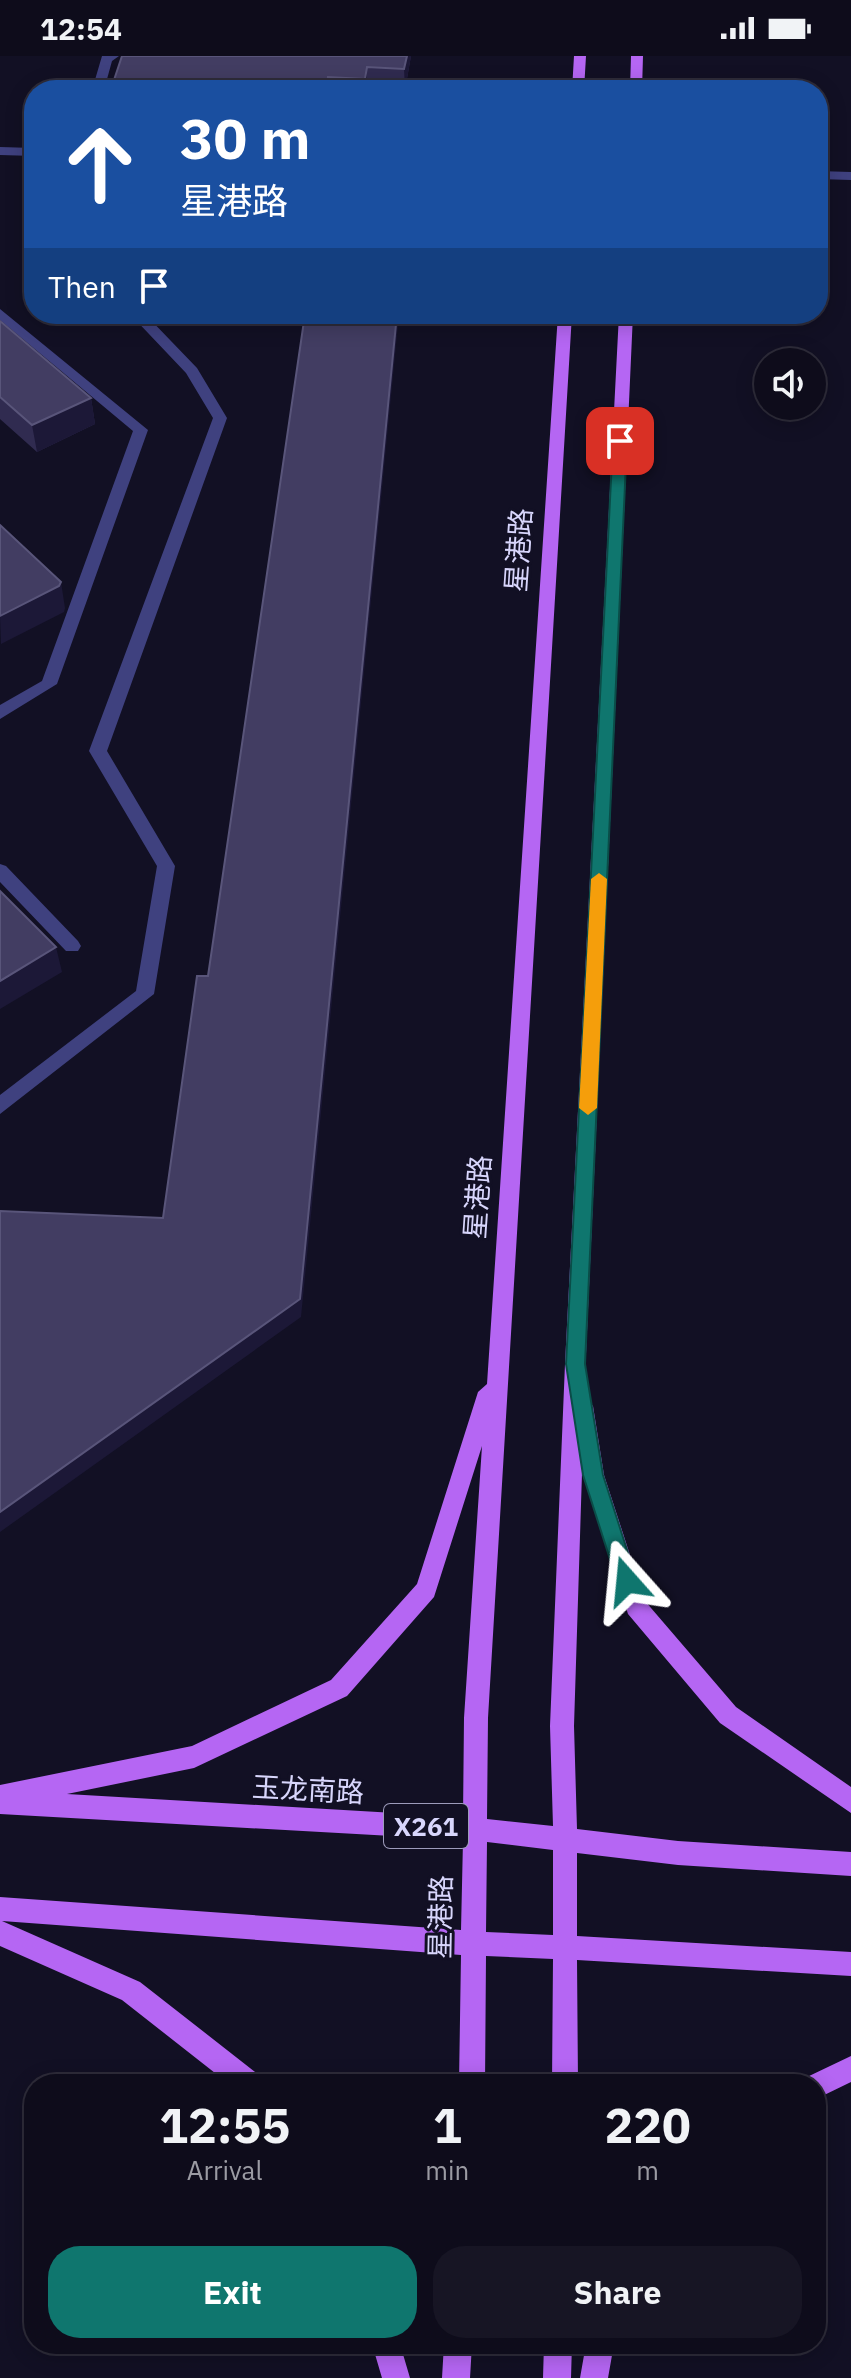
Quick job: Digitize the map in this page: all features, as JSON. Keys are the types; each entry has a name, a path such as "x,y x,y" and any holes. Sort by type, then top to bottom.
{"main road":[{"path":"579,80 580,56"},
{"path":"636,80 637,56"},
{"name":"星港路","path":"472,2074 471,1944 476,1718 564,324"},
{"path":"565,2074 562,1726 575,1364 626,324"},
{"path":"0,1799 194,1757 339,1688 426,1590 498,1362"},
{"path":"575,1364 593,1475 636,1607 728,1715 851,1801"},
{"name":"玉龙南路","path":"0,1799 474,1829 678,1853 851,1864"},
{"path":"0,1909 471,1944 851,1964"},
{"path":"0,1933 131,1991 237,2074"},
{"path":"826,2081 851,2069"},
{"path":"389,2354 396,2378"},
{"path":"456,2378 457,2354"},
{"path":"557,2378 558,2354"},
{"path":"594,2378 598,2354"}],"street":[{"path":"101,80 106,59 113,56"},
{"path":"0,151 24,152"},
{"path":"828,175 851,176"},
{"path":"0,313 141,430 49,684 0,713"},
{"path":"0,1106 145,994 166,866 98,751 220,418 192,371 147,324"},
{"path":"0,871 72,946"}],"building":[{"path":"122,56 407,56 404,69 367,67 365,79 114,80"},
{"path":"0,321 91,398 32,425 0,397"},
{"path":"304,324 396,324 300,1299 0,1512 0,1211 163,1218 197,976 208,976"},
{"path":"0,525 61,582 59,586 0,616"},
{"path":"0,891 56,947 0,981"}],"slow traffic":[{"path":"588,1108 599,879"}],"route":[{"path":"620,441 575,1364 593,1475 627,1581"}]}
